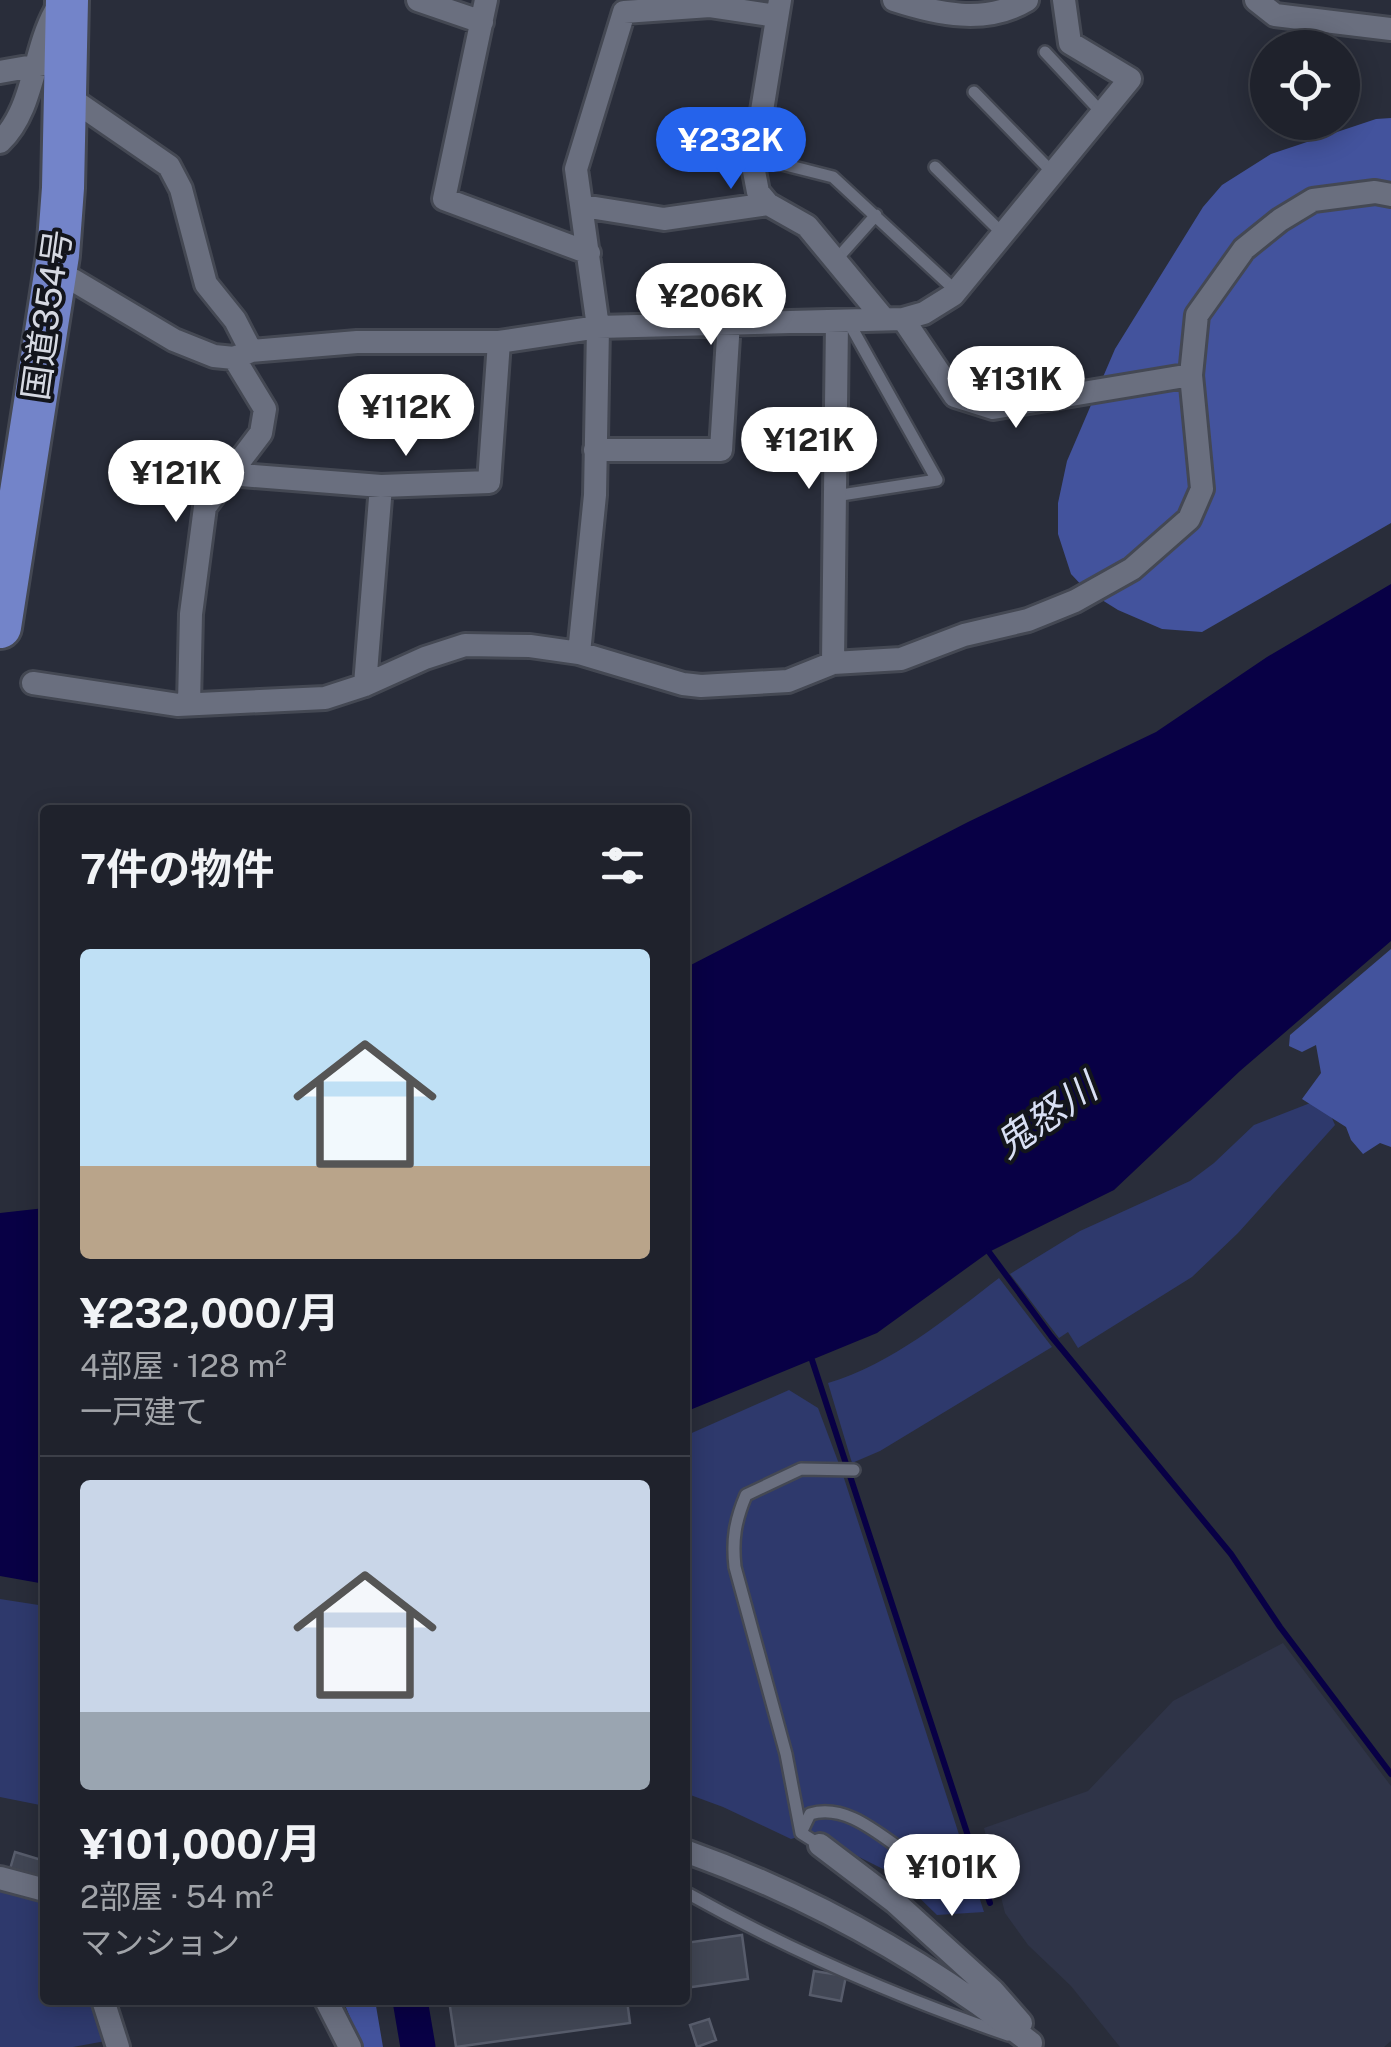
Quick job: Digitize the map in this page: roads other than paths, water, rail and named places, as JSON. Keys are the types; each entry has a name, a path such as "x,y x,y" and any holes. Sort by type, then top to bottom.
{"highway":[{"name":"国道354号","path":"0,627 6,556 56,276 55,73 64,0"}],"street":[{"path":"418,0 484,11 444,199 590,254"},
{"path":"894,0 929,11 978,16 1010,10 1027,0"},
{"path":"56,276 73,280 174,340 214,356 357,342 498,342 598,326 894,319 924,313 956,291 1130,79 1070,43 1064,0"},
{"path":"1256,0 1274,16 1391,29"},
{"path":"579,653 595,494 598,326 576,169 624,12 710,6 778,8 754,157 758,192 768,204 807,226 834,262 894,319 955,396 993,408 1191,375"},
{"path":"0,72 55,73 168,166 181,188 206,284 235,320 242,355 264,410 261,434 205,507 191,614 189,704"},
{"path":"0,142 55,73"},
{"path":"33,683 189,704 325,698 466,645 530,646 579,653 683,684 788,681 833,662 901,659 964,635 1028,620 1075,601 1132,569 1189,519 1202,490 1191,375 1198,314 1244,249 1313,200 1375,192 1391,195"},
{"path":"583,206 664,218 768,204"},
{"path":"833,662 842,321"},
{"path":"595,450 720,450 729,322"},
{"path":"230,474 381,486 489,482 498,342"},
{"path":"365,686 381,486"},
{"path":"810,1839 895,1902 993,1991 1018,2017 1033,2045"},
{"path":"690,1853 781,1888 860,1928 976,2000 1033,2045"},
{"path":"0,1878 40,1889"},
{"path":"105,2005 118,2047"},
{"path":"329,2005 350,2047"}],"lane":[{"path":"1045,52 1102,113"},
{"path":"974,92 1053,173"},
{"path":"686,159 754,157 833,177 956,291"},
{"path":"935,167 1003,234"},
{"path":"834,262 876,215"},
{"path":"835,496 937,480 842,321"},
{"path":"810,1839 735,1568 732,1542 746,1495 801,1470 848,1471"},
{"path":"810,1839 810,1814 826,1809 864,1825 940,1872 1002,1863"},
{"path":"690,1895 759,1933 876,1985 1033,2045"}],"water":[{"name":"鬼怒川","path":"1391,584 1391,941 1240,1071 1114,1190 989,1252 877,1333 690,1410 690,965 968,822 1156,732 1267,657"},
{"path":"40,1209 40,1583 0,1576 0,1213"}],"waterway":[{"path":"989,1252 1051,1336 1231,1554 1280,1627 1391,1774"},
{"path":"812,1360 990,1903"},
{"path":"411,2005 418,2047"}]}
